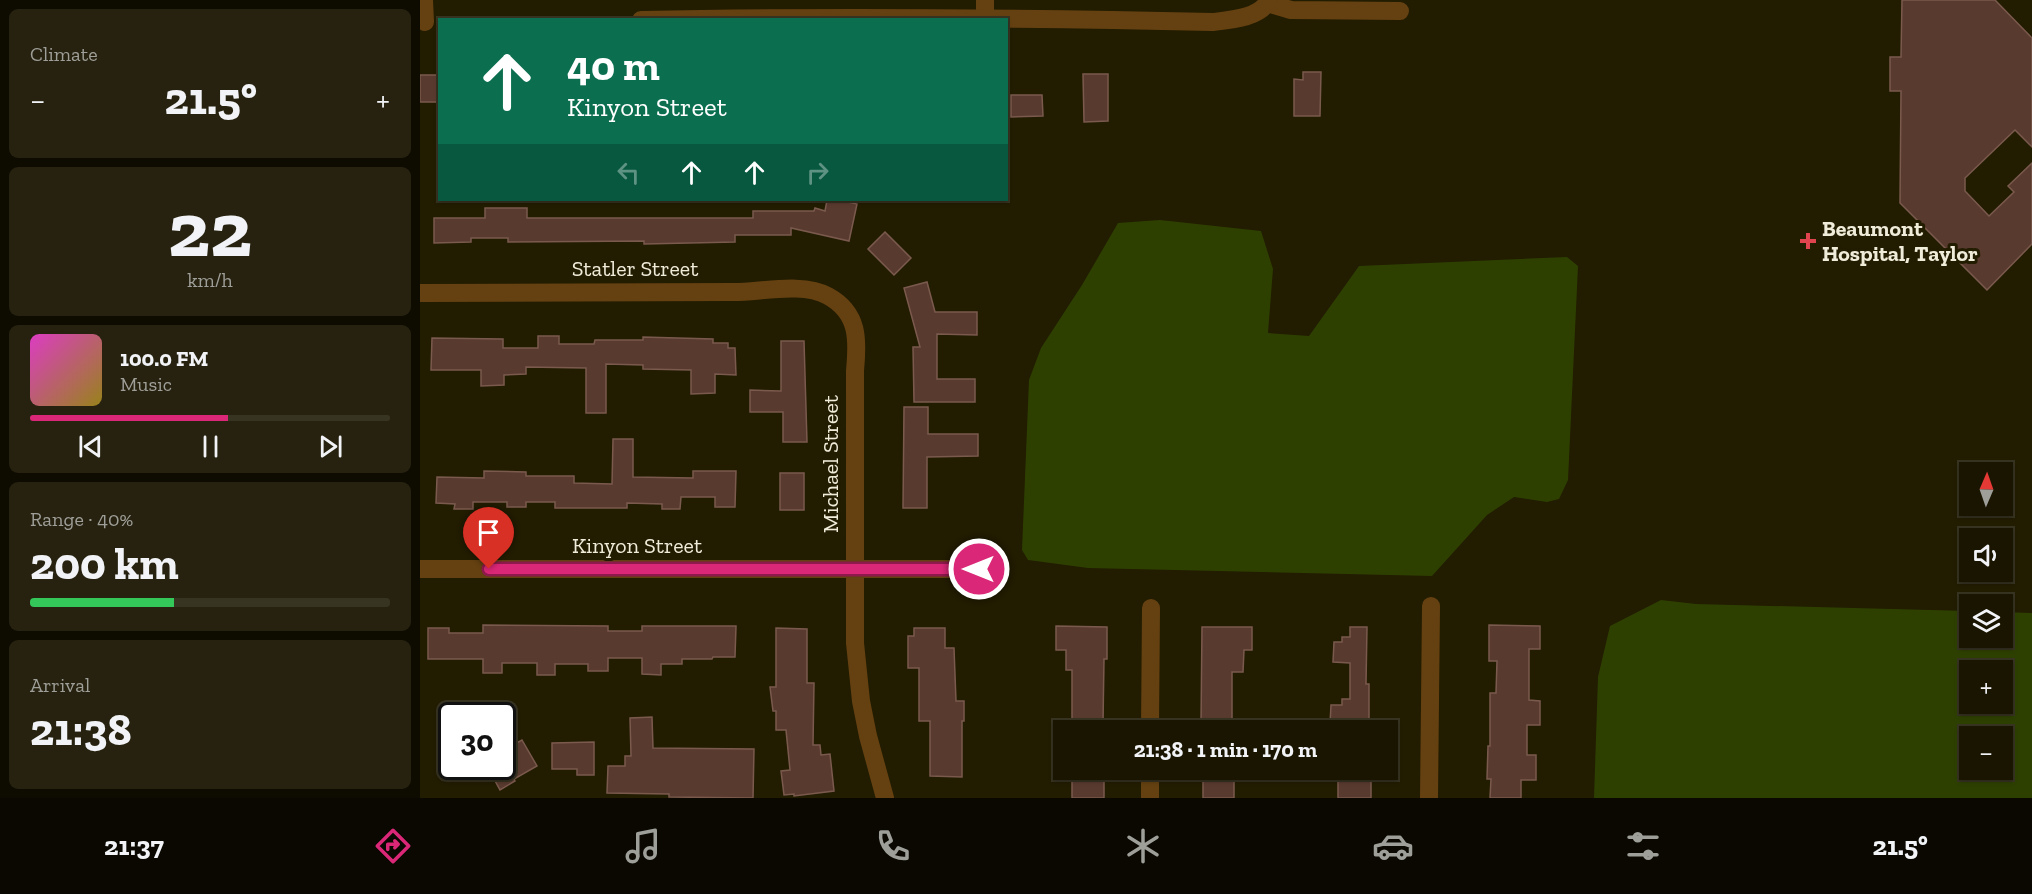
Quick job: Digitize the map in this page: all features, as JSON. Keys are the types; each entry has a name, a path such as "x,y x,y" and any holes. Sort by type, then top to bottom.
{"street":[{"path":"424,0 428,22"},
{"path":"985,0 985,18"},
{"path":"1008,19 1213,22 1253,13 1264,8 1268,2 1291,10 1400,11"},
{"name":"Statler Street","path":"420,292 743,292 802,289 826,295 844,309"},
{"name":"Michael Street","path":"844,309 854,327 857,341 855,371 855,642 861,701 876,770 885,798"},
{"name":"Kinyon Street","path":"420,569 979,569"},
{"path":"1429,798 1431,606"},
{"path":"1150,720 1151,608"},
{"path":"1150,780 1150,798"}],"green space":[{"path":"1160,220 1261,231 1273,269 1268,333 1309,336 1359,266 1567,257 1578,266 1568,480 1559,499 1547,502 1514,497 1487,515 1432,576 1088,568 1028,560 1022,550 1029,380 1041,348 1082,285 1118,223"},
{"path":"1661,600 1696,604 1959,611 1959,648 2013,648 2013,612 2032,613 2032,798 1594,798 1598,677 1610,626"}],"building":[{"path":"1902,0 1995,0 2032,38 2032,147 2015,130 1965,178 1965,191 1989,216 2014,192 2008,186 2032,163 2032,244 1987,290 1900,203 1901,91 1890,91 1890,57 1901,57"},
{"path":"1303,72 1321,72 1320,116 1294,116 1294,79 1303,80"},
{"path":"1083,74 1108,74 1108,121 1084,122"},
{"path":"420,75 438,75 438,102 420,102"},
{"path":"1011,95 1042,95 1043,116 1011,117"},
{"path":"827,201 857,204 849,241 791,228 791,235 735,235 735,242 644,244 644,241 508,242 508,238 471,238 471,242 434,243 434,218 485,218 485,208 527,208 527,218 753,218 753,211 814,211 815,208 825,211"},
{"path":"885,232 911,258 894,275 868,249"},
{"path":"927,282 935,312 977,312 977,335 937,334 937,379 975,379 975,402 914,402 913,347 920,347 904,288"},
{"path":"538,336 559,336 559,344 594,344 595,340 643,340 643,337 713,339 713,343 728,343 728,348 735,348 736,375 715,374 715,393 691,394 691,370 643,369 643,365 606,364 606,413 586,413 586,368 526,367 526,374 504,375 504,385 481,386 481,370 431,370 432,338 503,339 503,348 538,348"},
{"path":"781,341 804,341 807,442 783,442 783,412 750,412 750,390 781,391"},
{"path":"904,407 928,407 928,434 978,434 978,456 927,457 927,508 903,508"},
{"path":"613,439 633,439 633,477 693,478 693,471 736,471 735,507 715,507 715,497 681,497 680,509 662,509 662,504 627,503 627,508 555,508 555,502 526,502 526,507 507,507 507,502 473,502 473,509 454,509 455,504 436,503 437,477 484,478 484,471 526,472 526,476 574,476 574,483 612,484"},
{"path":"780,473 804,473 804,510 780,510"},
{"path":"483,625 608,626 608,631 642,631 642,626 736,626 735,657 682,659 682,664 661,664 661,675 642,674 642,658 608,658 608,671 588,671 588,664 555,664 555,675 537,675 537,663 502,663 502,673 483,673 483,659 428,659 428,628 449,628 449,633 483,633"},
{"path":"1489,625 1540,626 1540,649 1529,649 1529,700 1540,701 1540,725 1527,725 1527,755 1536,755 1536,780 1521,780 1521,798 1490,798 1491,779 1487,779 1488,746 1490,746 1490,693 1496,693 1497,661 1489,661"},
{"path":"1056,626 1107,627 1103,720 1072,720 1072,670 1066,670 1066,650 1056,650"},
{"path":"1202,627 1252,627 1252,650 1244,650 1243,672 1232,672 1232,720 1201,720"},
{"path":"1350,627 1367,627 1366,684 1369,684 1369,720 1330,720 1331,705 1342,705 1342,699 1350,699 1350,663 1333,662 1334,642 1342,642 1342,637 1350,637"},
{"path":"776,628 807,629 807,683 814,683 813,745 820,745 821,755 830,754 834,791 784,795 781,771 790,770 786,730 776,730 776,711 773,711 770,687 776,687"},
{"path":"914,628 945,628 945,648 954,648 956,701 964,701 962,777 930,776 930,721 919,721 919,668 908,668 908,636 914,636"},
{"path":"652,717 653,748 754,749 753,798 669,797 669,794 607,793 608,766 625,766 625,756 631,756 630,718"},
{"path":"522,740 537,766 516,778 516,743"},
{"path":"594,742 594,775 577,775 577,769 552,769 552,743"},
{"path":"495,780 514,780 515,781 500,790"},
{"path":"1072,780 1104,780 1104,798 1072,798"},
{"path":"1203,780 1234,780 1234,798 1203,798"},
{"path":"1338,780 1371,780 1371,798 1338,798"}],"place":[{"name":"Beaumont Hospital, Taylor","path":"1808,241"}],"route":[{"path":"489,569 979,569"}]}
